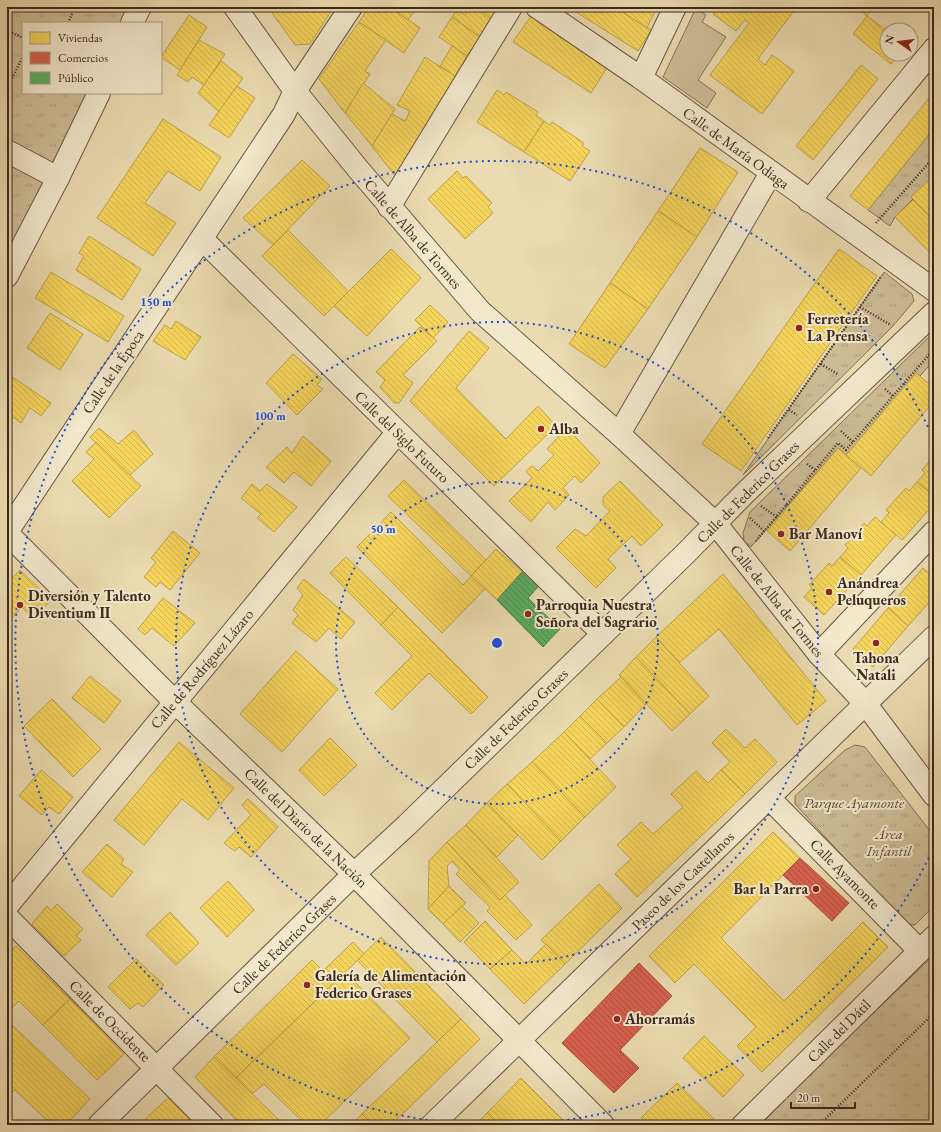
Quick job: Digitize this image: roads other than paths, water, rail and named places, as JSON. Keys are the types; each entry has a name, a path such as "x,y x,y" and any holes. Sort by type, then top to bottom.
{"street":[{"path":"132,22 140,7"},
{"name":"Calle de Alba de Tormes","path":"235,7 296,91 389,207 480,311 619,434 716,524 819,654 865,703 934,795"},
{"name":"Calle de la Época","path":"7,533 284,114 296,91 351,7"},
{"path":"389,207 511,7"},
{"name":"Calle de María Odiaga","path":"537,7 641,78 934,290"},
{"path":"641,78 675,7"},
{"path":"809,201 934,49"},
{"path":"7,276 58,178 99,94"},
{"path":"7,151 58,178"},
{"path":"619,434 771,173"},
{"name":"Calle del Siglo Futuro","path":"202,239 397,433 603,634"},
{"name":"Calle de Federico Grases","path":"99,1125 354,874 413,820 716,524 746,492 934,313"},
{"name":"Calle de Rodríguez Lázaro","path":"7,906 397,433"},
{"path":"819,654 934,532"},
{"name":"Calle del Diario de la Nación","path":"7,533 175,702 354,874 603,1125"},
{"name":"Paseo de los Castellanos","path":"432,1125 934,637"},
{"name":"Calle Ayamonte","path":"768,798 927,944"},
{"name":"Calle de Occidente","path":"7,917 212,1125"},
{"name":"Calle del Dátil","path":"744,1125 927,944"}],"place":[{"name":"Ferretería La Prensa","path":"799,328"},
{"name":"Alba","path":"541,429"},
{"name":"Bar Manoví","path":"781,534"},
{"name":"Anándrea Peluqueros","path":"829,592"},
{"name":"Diversión y Talento Diventium II","path":"20,605"},
{"name":"Parroquia Nuestra Señora del Sagrario","path":"528,614"},
{"name":"Tahona Natali","path":"876,643"},
{"name":"Bar la Parra","path":"816,889"},
{"name":"Galería de Alimentación Federico Grases","path":"307,985"},
{"name":"Ahorramás","path":"617,1019"}],"park label":[{"name":"Parque Ayamonte","path":"854,803"},
{"name":"Área Infantil","path":"889,842"}]}
